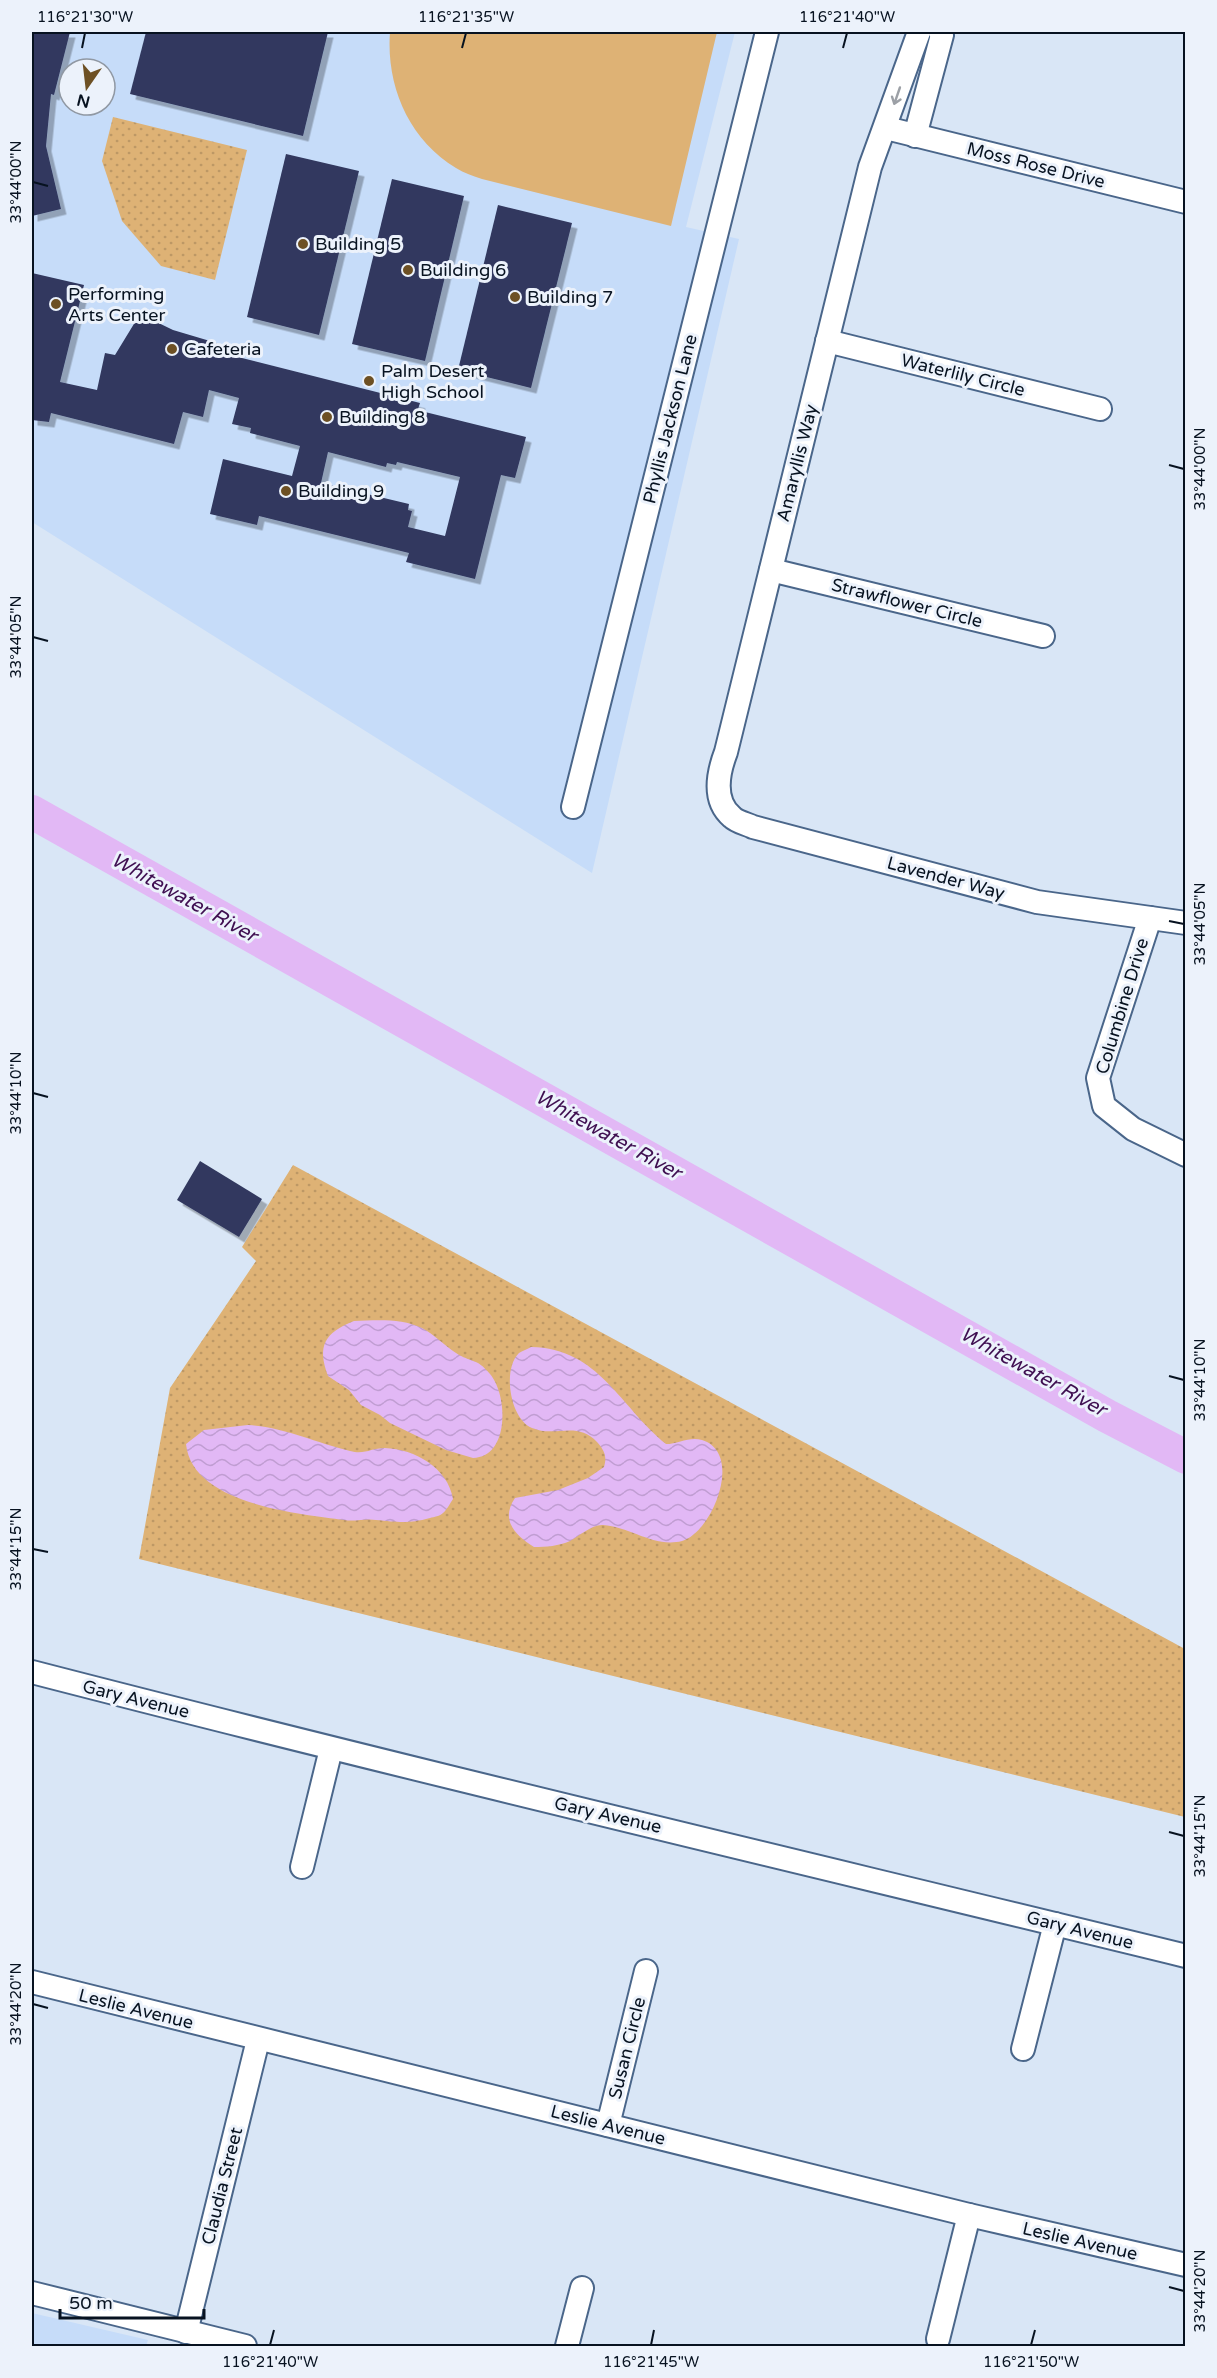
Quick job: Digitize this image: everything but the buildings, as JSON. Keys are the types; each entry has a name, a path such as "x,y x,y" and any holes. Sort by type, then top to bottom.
{"street":[{"name":"Phyllis Jackson Lane","path":"573,807 767,32"},
{"name":"Amaryllis Way","path":"719,800 718,772 726,752 870,167 886,129 919,32"},
{"path":"915,135 942,36 940,32"},
{"name":"Moss Rose Drive","path":"886,129 1185,202"},
{"name":"Waterlily Circle","path":"827,341 1100,409"},
{"name":"Strawflower Circle","path":"771,570 1043,636"},
{"name":"Lavender Way","path":"719,800 732,818 753,827 1037,902 1185,923"},
{"name":"Columbine Drive","path":"1150,918 1098,1078 1104,1106 1133,1129 1185,1155"},
{"name":"Gary Avenue","path":"32,1672 331,1749 1185,1956"},
{"path":"302,1867 331,1749"},
{"path":"1023,2049 1055,1924"},
{"name":"Susan Circle","path":"608,2125 646,1971"},
{"name":"Leslie Avenue","path":"32,1982 969,2215 1185,2265"},
{"name":"Claudia Street","path":"186,2332 258,2040"},
{"path":"938,2339 969,2215"},
{"path":"567,2346 582,2288"},
{"path":"32,2293 245,2346"}],"shaded area":[{"name":"Palm Desert High School","path":"32,32 735,32 686,227 739,239 592,873 32,522"},
{"path":"390,32 717,32 671,226 482,179 456,168 425,142 404,109 396,91 392,72"},
{"path":"113,117 247,150 215,280 161,266 122,221 102,161"},
{"path":"293,1165 1185,1649 1185,1817 139,1559 170,1388 256,1261 242,1247"},
{"path":"32,2313 148,2340 146,2346 32,2346"}],"water":[{"path":"389,1320 414,1325 485,1369 496,1384 502,1410 502,1424 494,1447 485,1455 473,1458 446,1450 390,1423 361,1405 349,1390 328,1376 323,1356 326,1342 336,1330 354,1321"},
{"path":"531,1347 554,1350 574,1357 591,1368 666,1444 698,1439 714,1448 721,1460 722,1475 719,1492 713,1509 693,1535 682,1541 662,1542 623,1529 599,1525 566,1543 534,1547 516,1532 509,1520 509,1513 515,1498 558,1490 588,1478 604,1467 605,1460 602,1448 589,1435 574,1431 541,1431 524,1423 518,1415 511,1393 511,1370 519,1353"},
{"path":"248,1425 288,1432 355,1452 385,1448 408,1452 428,1462 437,1470 450,1488 453,1499 440,1515 403,1522 348,1520 301,1514 250,1502 226,1493 207,1480 193,1464 186,1444 204,1430"}],"waterway":[{"name":"Whitewater River","path":"32,812 1107,1416 1186,1457"}],"place":[{"name":"Building 5","path":"303,244"},
{"name":"Building 6","path":"408,270"},
{"name":"Building 7","path":"515,297"},
{"name":"Performing Arts Center","path":"56,304"},
{"name":"Cafeteria","path":"172,349"},
{"name":"Palm Desert High School","path":"369,381"},
{"name":"Building 8","path":"327,417"},
{"name":"Building 9","path":"286,491"}]}
